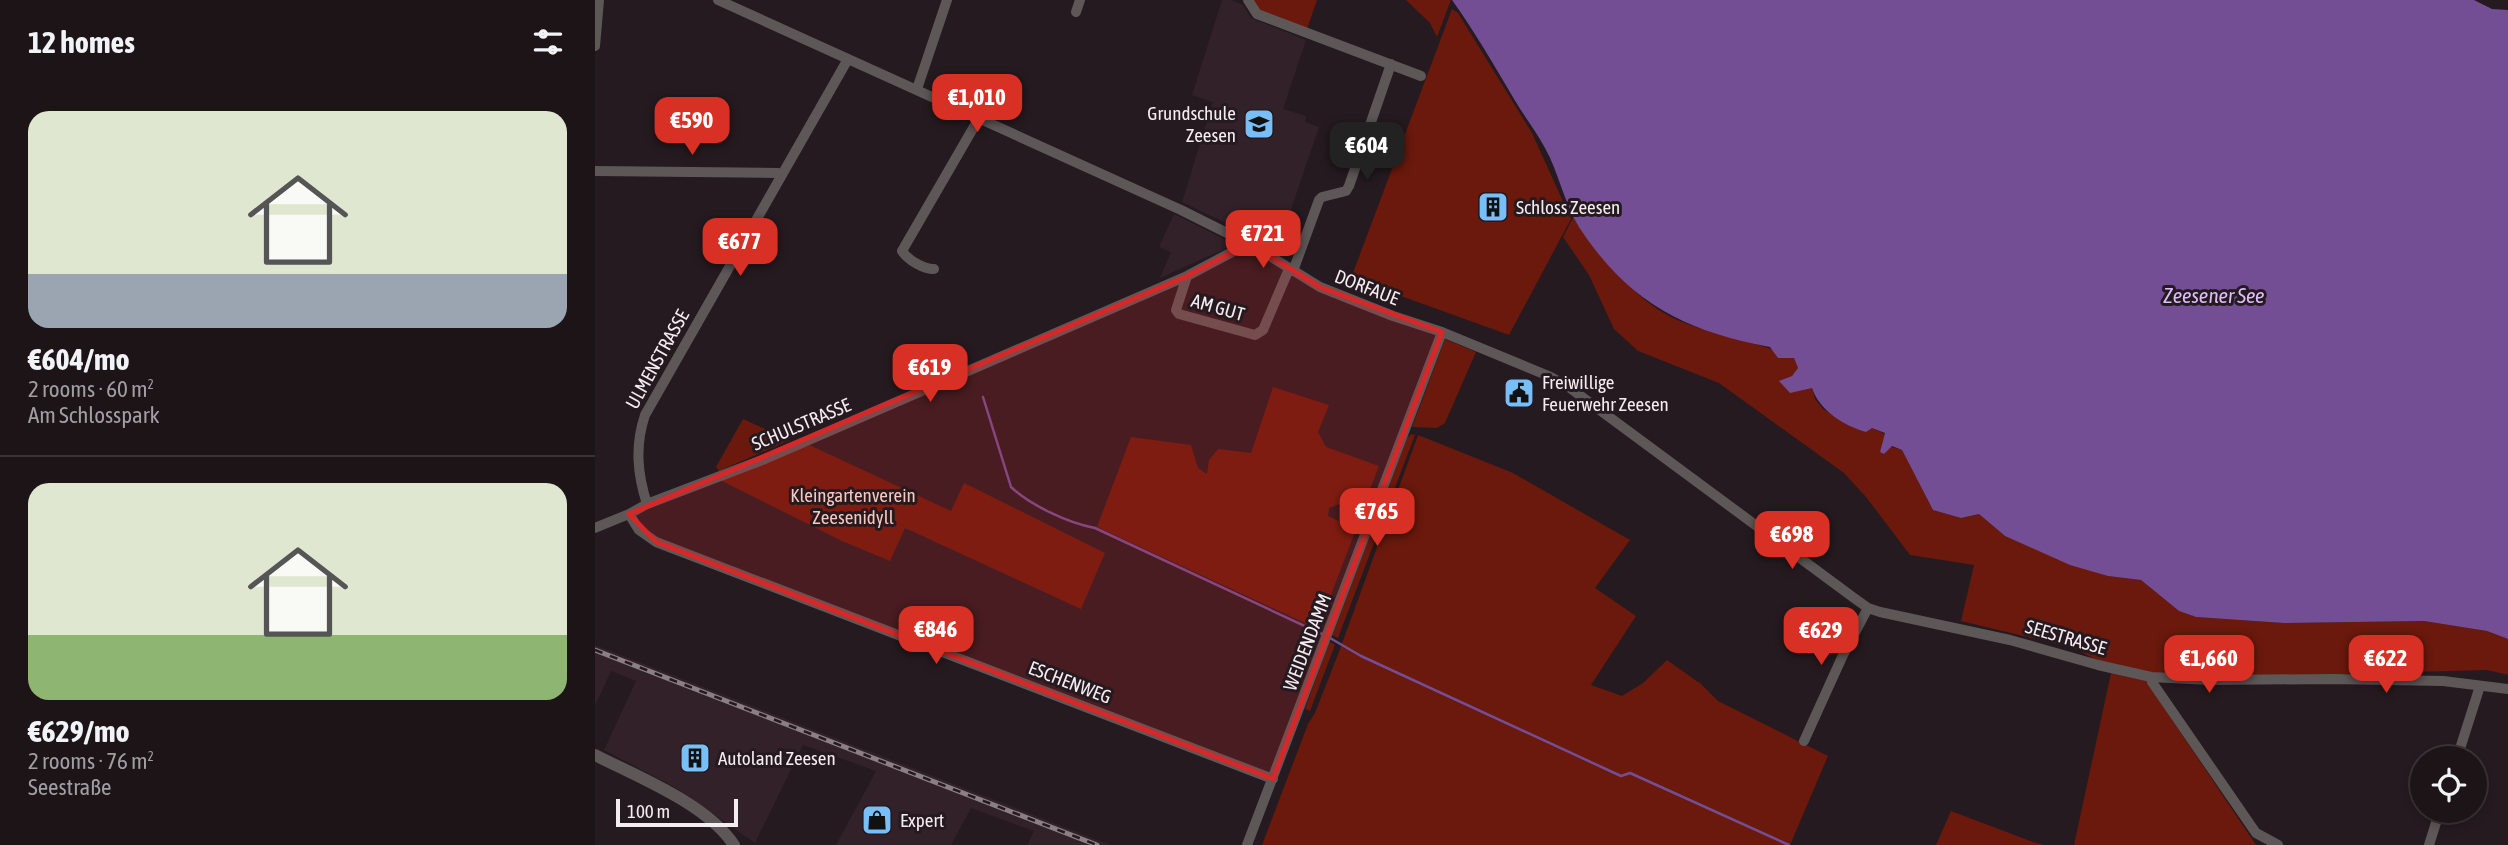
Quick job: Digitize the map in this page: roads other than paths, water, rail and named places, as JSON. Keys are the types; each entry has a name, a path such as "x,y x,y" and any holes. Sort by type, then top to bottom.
{"street":[{"path":"595,46 599,0"},
{"name":"DORFAUE","path":"717,0 1115,178 1249,243 1319,287 1442,332"},
{"path":"917,89 947,0"},
{"path":"1076,12 1080,0"},
{"path":"1248,0 1257,14 1421,76"},
{"name":"ULMENSTRASSE","path":"647,504 637,454 645,415 848,59"},
{"path":"1291,270 1319,200 1346,191 1349,186 1391,64"},
{"path":"934,269 928,269 906,257 902,251 979,118"},
{"path":"595,171 781,175"},
{"name":"SCHULSTRASSE","path":"595,528 647,504 765,459 1188,276 1249,243"},
{"name":"AM GUT","path":"1188,276 1176,310 1179,314 1255,335 1263,330 1291,270"},
{"name":"SEESTRASSE","path":"1442,332 1551,377 1570,388 1868,608 2010,640 2151,677 2210,680 2443,681 2508,689"},
{"name":"WEIDENDAMM","path":"1247,845 1442,332"},
{"name":"ESCHENWEG","path":"629,514 639,530 656,542 1273,779"},
{"path":"1804,741 1843,655 1868,608"},
{"path":"2151,677 2256,833 2278,845"},
{"path":"2461,746 2480,686"},
{"path":"595,755 664,791 713,823 734,845"},
{"path":"713,823 726,845"},
{"path":"2429,845 2436,823"}],"water":[{"name":"Zeesener See","path":"1452,0 2474,0 2492,9 2508,10 2508,639 2487,631 2424,621 2284,623 2196,617 2179,611 2141,580 2108,576 2070,565 2005,536 1979,514 1961,518 1933,510 1902,450 1892,446 1884,454 1880,452 1885,433 1872,428 1866,432 1849,426 1826,410 1812,388 1790,393 1779,381 1792,376 1798,368 1794,358 1778,358 1770,347 1711,332 1685,322 1638,294 1617,275 1579,227 1550,158"}],"waterway":[{"path":"983,397 1011,487 1028,500 1062,518 1095,528 1324,635"},
{"path":"1330,638 1361,656 1621,776 1630,773 1789,845"}],"railway":[{"path":"595,650 1097,845"}],"place":[{"name":"Grundschule Zeesen","path":"1259,124"},
{"name":"Schloss Zeesen","path":"1493,207"},
{"name":"Freiwillige Feuerwehr Zeesen","path":"1519,393"},
{"name":"Autoland Zeesen","path":"695,758"},
{"name":"Expert","path":"877,820"}],"park label":[{"name":"Kleingartenverein Zeesenidyll","path":"853,506"}]}
